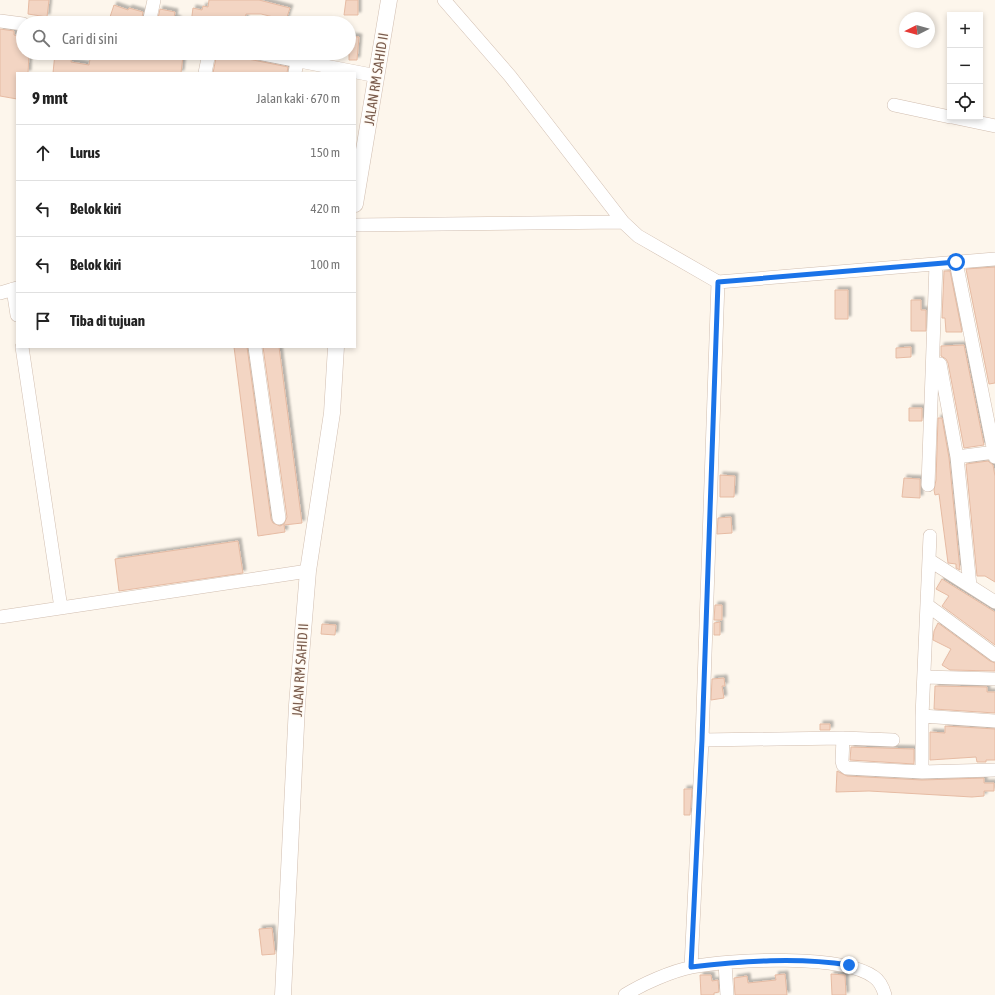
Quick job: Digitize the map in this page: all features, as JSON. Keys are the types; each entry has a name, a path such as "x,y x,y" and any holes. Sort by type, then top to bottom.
{"street":[{"path":"151,16 154,0"},
{"name":"JALAN RM SAHID II","path":"356,198 389,0"},
{"path":"444,0 510,76 623,222 638,236 718,282 995,259"},
{"path":"0,21 16,23"},
{"path":"205,72 208,60"},
{"path":"277,60 296,67 341,72"},
{"path":"356,74 377,76"},
{"path":"894,105 947,116"},
{"path":"966,120 995,126"},
{"path":"356,225 623,222"},
{"path":"956,262 995,453 957,457"},
{"path":"928,485 936,264"},
{"path":"691,967 702,740 718,282"},
{"path":"0,293 15,289 16,302"},
{"path":"22,348 61,608"},
{"path":"255,348 279,518"},
{"name":"JALAN RM SAHID II","path":"283,995 297,705 308,571 332,413 336,348"},
{"path":"940,364 957,457 970,586"},
{"path":"922,772 922,716 930,536"},
{"path":"929,560 995,602"},
{"path":"0,617 308,571"},
{"path":"927,605 995,655"},
{"path":"924,677 995,679"},
{"path":"922,716 995,721"},
{"path":"702,740 843,738 893,740"},
{"path":"843,738 842,761 843,765 847,768 922,772 995,770"},
{"path":"625,995 637,987 691,967 725,963 781,960 830,962 849,965 876,978 885,995"},
{"path":"725,963 727,995"}],"building":[{"path":"29,0 49,0 47,16 28,14"},
{"path":"209,0 259,0 290,8 287,16 246,14 246,16 192,16 193,8 202,10 203,6 208,7"},
{"path":"346,0 358,0 358,15 344,15"},
{"path":"114,5 128,10 129,8 143,12 142,16 110,16"},
{"path":"160,9 175,12 174,16 158,16"},
{"path":"0,29 14,31 14,35 16,35 16,60 29,60 28,72 16,72 16,99 0,96"},
{"path":"356,37 359,37 356,60"},
{"path":"54,60 71,60 71,62 89,65 90,60 183,60 181,72 53,72"},
{"path":"216,60 253,60 288,67 287,72 213,72"},
{"path":"995,267 995,383 989,384 966,269"},
{"path":"944,271 950,271 962,332 946,332 945,318 942,318"},
{"path":"835,290 848,290 848,319 835,319"},
{"path":"911,300 921,300 921,310 926,310 926,331 911,331"},
{"path":"964,345 984,445 964,448 948,363 946,359 941,356 941,346"},
{"path":"911,347 911,357 896,358 896,348"},
{"path":"234,348 247,348 271,519 273,523 280,526 284,524 287,517 263,348 279,348 302,523 284,525 285,532 258,536"},
{"path":"909,408 922,408 922,421 909,421"},
{"path":"938,418 942,418 949,458 960,570 956,568 956,564 948,563 939,494 935,495 934,490 936,480"},
{"path":"988,461 993,465 995,476 995,582 985,576 977,576 966,464"},
{"path":"720,475 735,476 734,497 720,497"},
{"path":"904,478 920,479 920,498 902,497"},
{"path":"731,517 732,533 717,534 718,518"},
{"path":"238,541 243,573 119,591 115,559"},
{"path":"942,579 995,612 995,645 942,606 949,596 936,589"},
{"path":"715,605 722,605 722,620 714,620"},
{"path":"720,622 720,635 714,635 714,623"},
{"path":"938,623 990,661 995,663 995,671 950,670 942,665 951,649 933,640 934,631"},
{"path":"322,624 336,625 335,635 321,634"},
{"path":"724,678 725,686 722,686 724,698 711,700 712,679"},
{"path":"935,686 987,687 987,692 995,692 995,713 934,709"},
{"path":"820,724 830,724 830,730 820,730"},
{"path":"945,726 995,729 995,760 977,762 976,757 930,760 930,732 945,733"},
{"path":"851,747 914,749 914,764 850,760"},
{"path":"837,771 847,776 922,780 984,778 984,783 994,783 994,791 984,791 984,796 972,797 869,791 836,792"},
{"path":"684,789 692,789 690,815 684,815"},
{"path":"272,928 275,954 262,955 259,929"},
{"path":"785,974 787,995 735,995 734,978 747,976 748,983 776,980 775,975"},
{"path":"831,974 845,975 846,995 832,995"},
{"path":"700,975 711,975 712,981 718,980 719,992 714,993 714,995 701,995"}],"route":[{"path":"849,965 830,962 781,960 725,963 691,967 702,740 718,282 956,262"}]}
